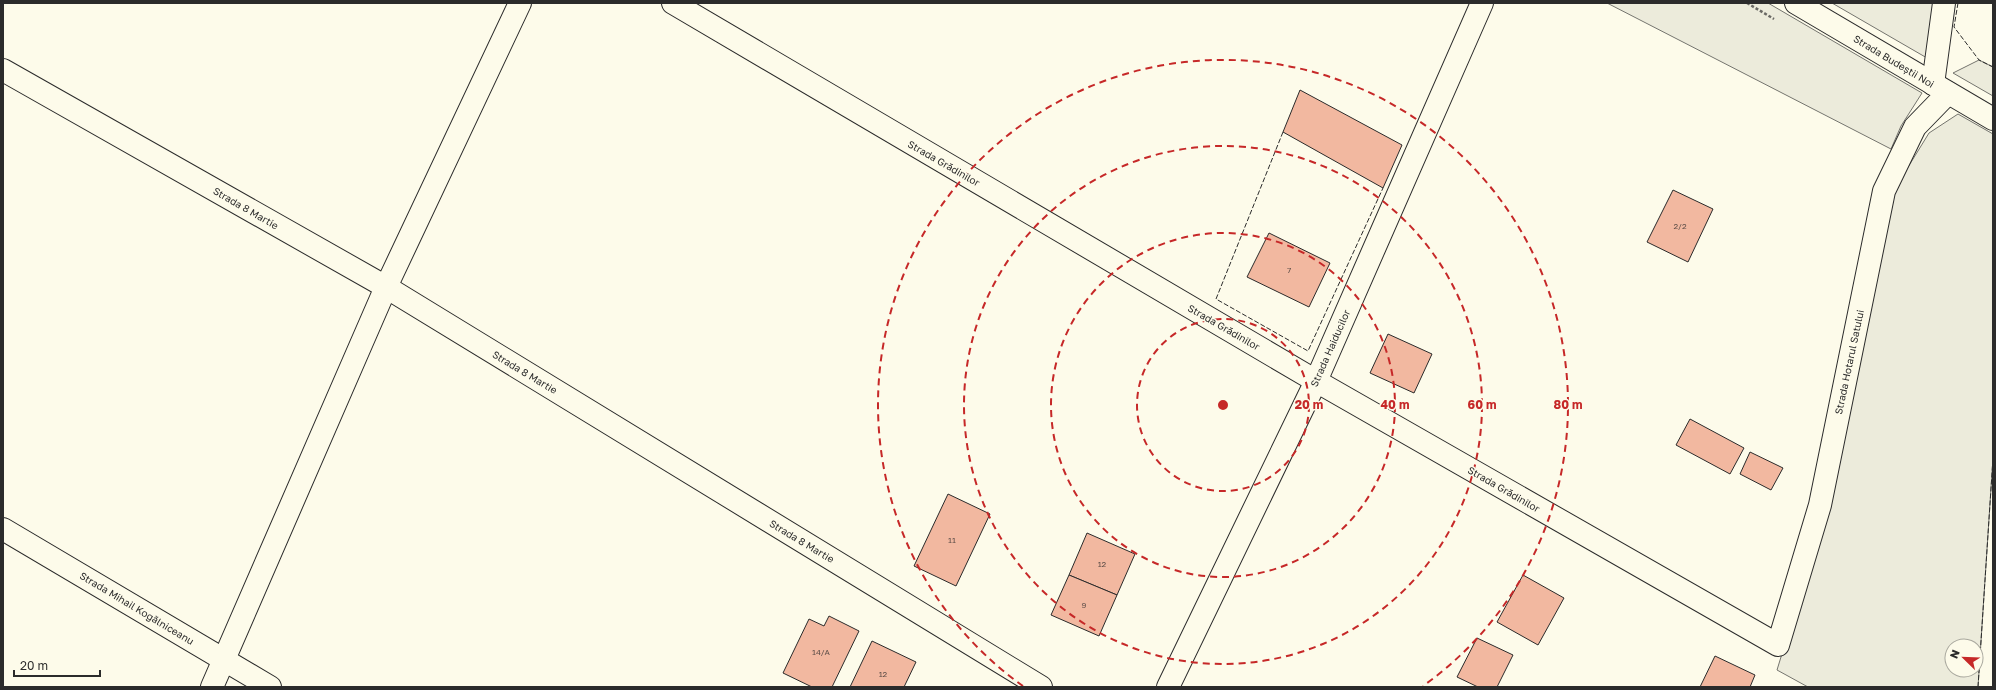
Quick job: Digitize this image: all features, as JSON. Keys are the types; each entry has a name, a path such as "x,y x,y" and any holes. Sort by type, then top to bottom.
{"street":[{"path":"212,687 386,288 520,3"},
{"name":"Strada Grădinilor","path":"673,3 1316,382 1778,645"},
{"name":"Strada Haiducilor","path":"1168,687 1316,382 1482,3"},
{"name":"Strada Budeștii Noi","path":"1796,3 1993,119"},
{"path":"1941,89 1944,3"},
{"name":"Strada 8 Martie","path":"3,70 386,288 1041,687"},
{"name":"Strada Hotarul Satului","path":"1778,645 1820,505 1884,191 1915,127 1941,89"},
{"name":"Strada Mihail Kogălniceanu","path":"3,529 270,687"}],"shaded area":[{"path":"1607,3 1768,3 1922,93 1901,126 1891,149"},
{"path":"1832,3 1934,3 1927,58"},
{"path":"1979,60 1993,67 1993,96 1953,73"},
{"path":"1958,114 1993,134 1993,458 1981,638 1944,638 1944,678 1979,678 1978,687 1808,687 1777,670 1827,507 1892,199 1905,172 1929,133"}],"building":[{"path":"1300,90 1402,145 1383,188 1283,132"},
{"path":"1673,190 1713,209 1688,262 1647,242"},
{"path":"1269,233 1330,263 1309,307 1247,277"},
{"path":"1388,334 1432,354 1414,393 1370,373"},
{"path":"1690,419 1744,448 1730,474 1676,445"},
{"path":"1750,452 1783,468 1771,490 1740,474"},
{"path":"948,494 990,514 956,586 914,566"},
{"path":"1087,533 1135,554 1117,595 1069,575"},
{"path":"1069,575 1117,595 1099,636 1051,615"},
{"path":"1523,575 1564,598 1538,645 1497,622"},
{"path":"829,616 859,631 832,687 812,687 783,673 809,619 824,626"},
{"path":"1477,638 1513,655 1497,687 1478,687 1457,677"},
{"path":"872,641 916,662 904,687 850,687"},
{"path":"1715,656 1755,675 1750,687 1700,687"}],"fence":[{"path":"1958,3 1954,27 1979,60 1993,67"},
{"path":"1283,132 1216,299 1308,351 1383,188"},
{"path":"1978,687 1993,458"}]}
